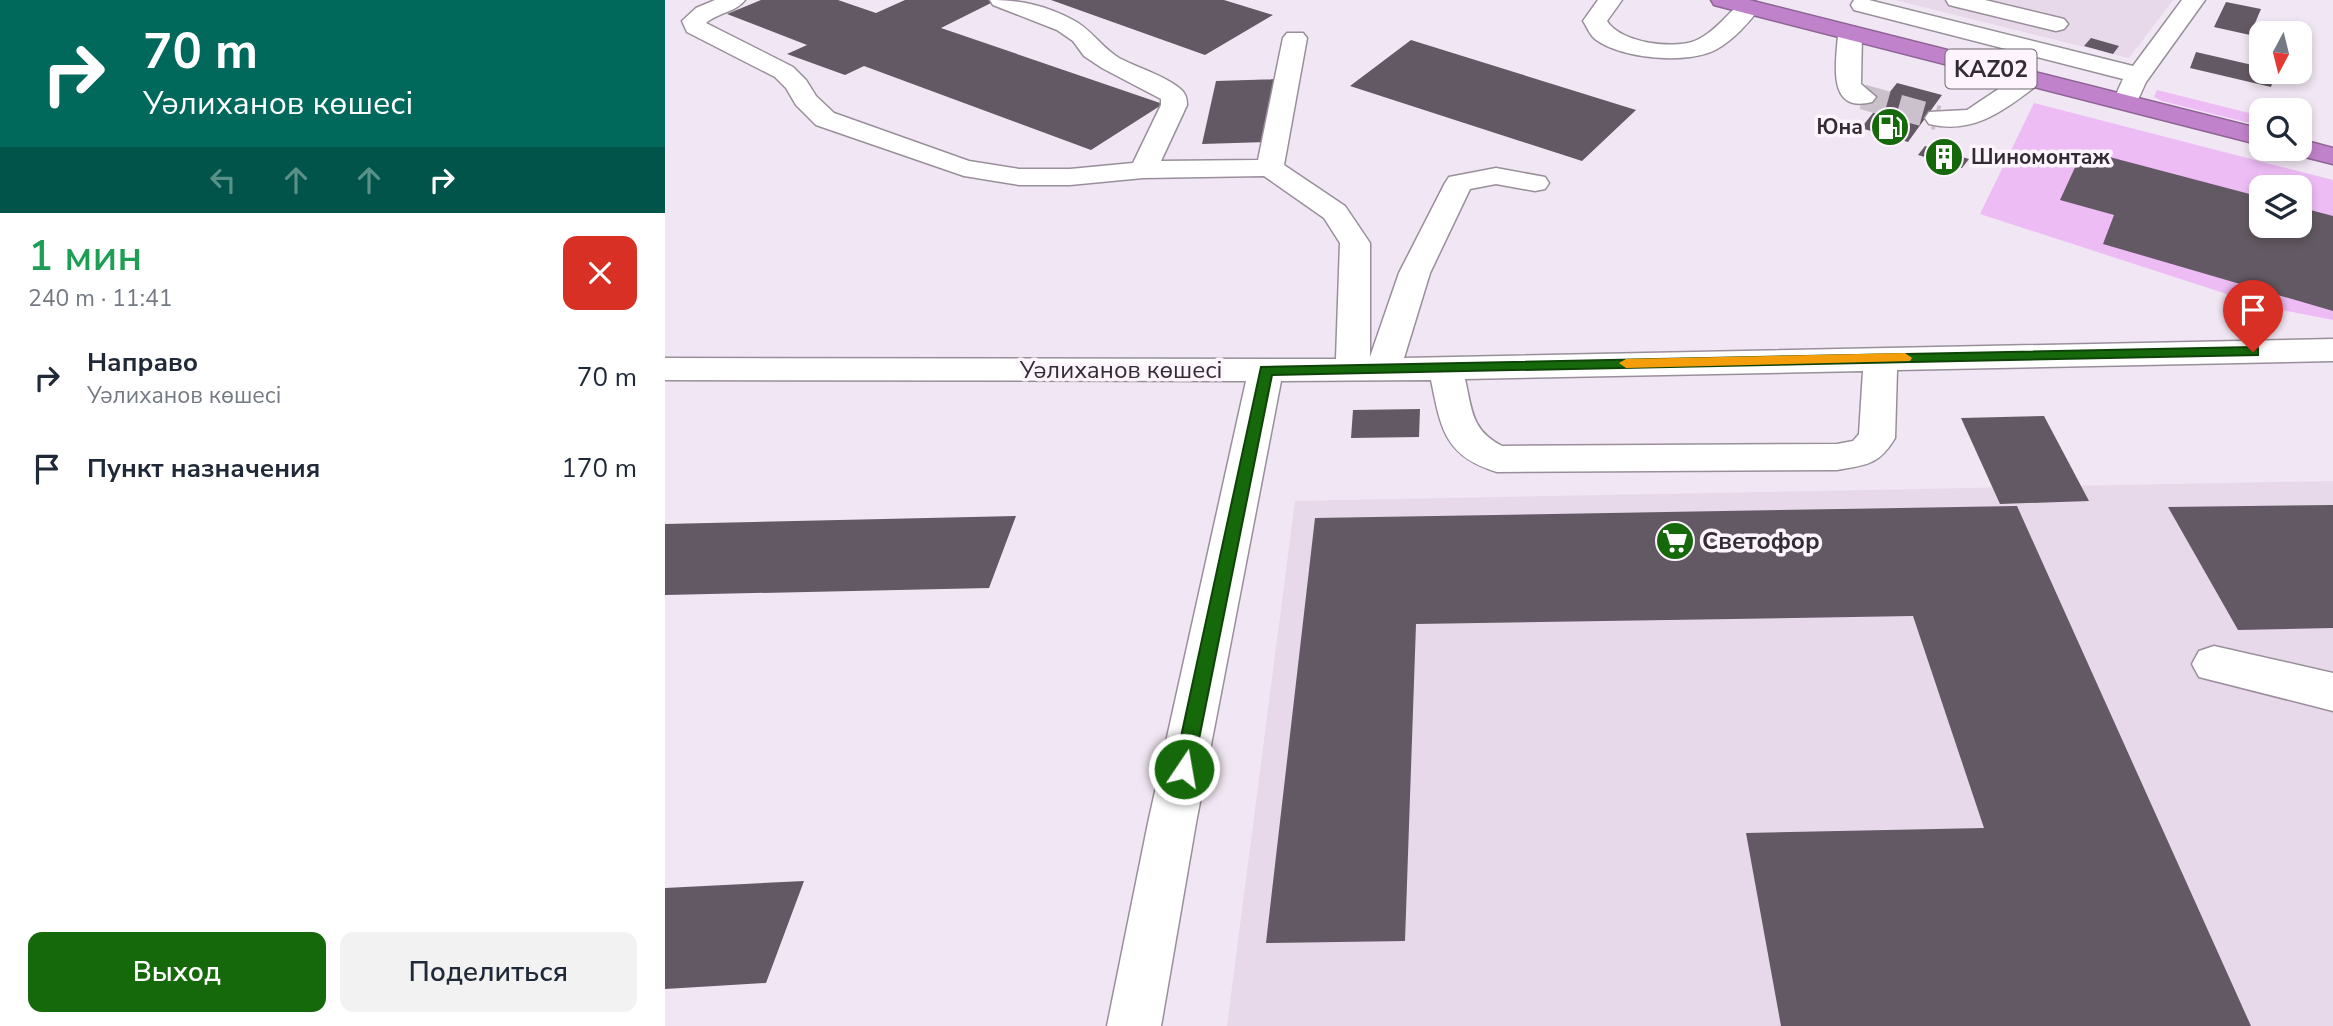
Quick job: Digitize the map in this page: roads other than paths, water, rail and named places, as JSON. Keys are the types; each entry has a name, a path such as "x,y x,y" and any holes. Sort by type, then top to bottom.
{"highway":[{"name":"KАZ02","path":"1722,0 2249,134"},
{"path":"2312,150 2333,156"}],"street":[{"path":"734,0 704,13 694,21 695,27 784,72 797,85 805,100 825,118 964,168 988,173 1070,177 1143,170 1270,168 1335,212 1355,243 1369,369"},
{"path":"1002,0 1065,24 1111,63 1168,90 1174,97 1174,105 1143,170"},
{"path":"1611,0 1595,21 1603,34 1646,48 1672,52 1710,44 1749,7"},
{"path":"1957,0 2056,24"},
{"path":"2126,103 2139,75 2194,0"},
{"path":"1863,97 1852,91 1848,84 1845,32 1864,3 2139,75"},
{"path":"1270,168 1295,38"},
{"path":"1938,118 1958,121 1975,117 2030,79"},
{"path":"1369,369 1393,326 1442,213 1459,183 1496,176 1535,183"},
{"name":"Уәлиханов көшесі","path":"665,369 1369,369 2333,350"},
{"path":"1445,367 1459,429 1473,447 1497,458 1837,457 1864,452 1877,438 1881,359"},
{"path":"1134,1026 1175,809 1266,370"},
{"path":"2214,664 2333,692"}],"tunnel":[{"path":"1863,97 1938,118"}],"place":[{"name":"Юна","path":"1890,127"},
{"name":"Шиномонтаж","path":"1944,157"},
{"name":"Светофор","path":"1675,541"}]}
